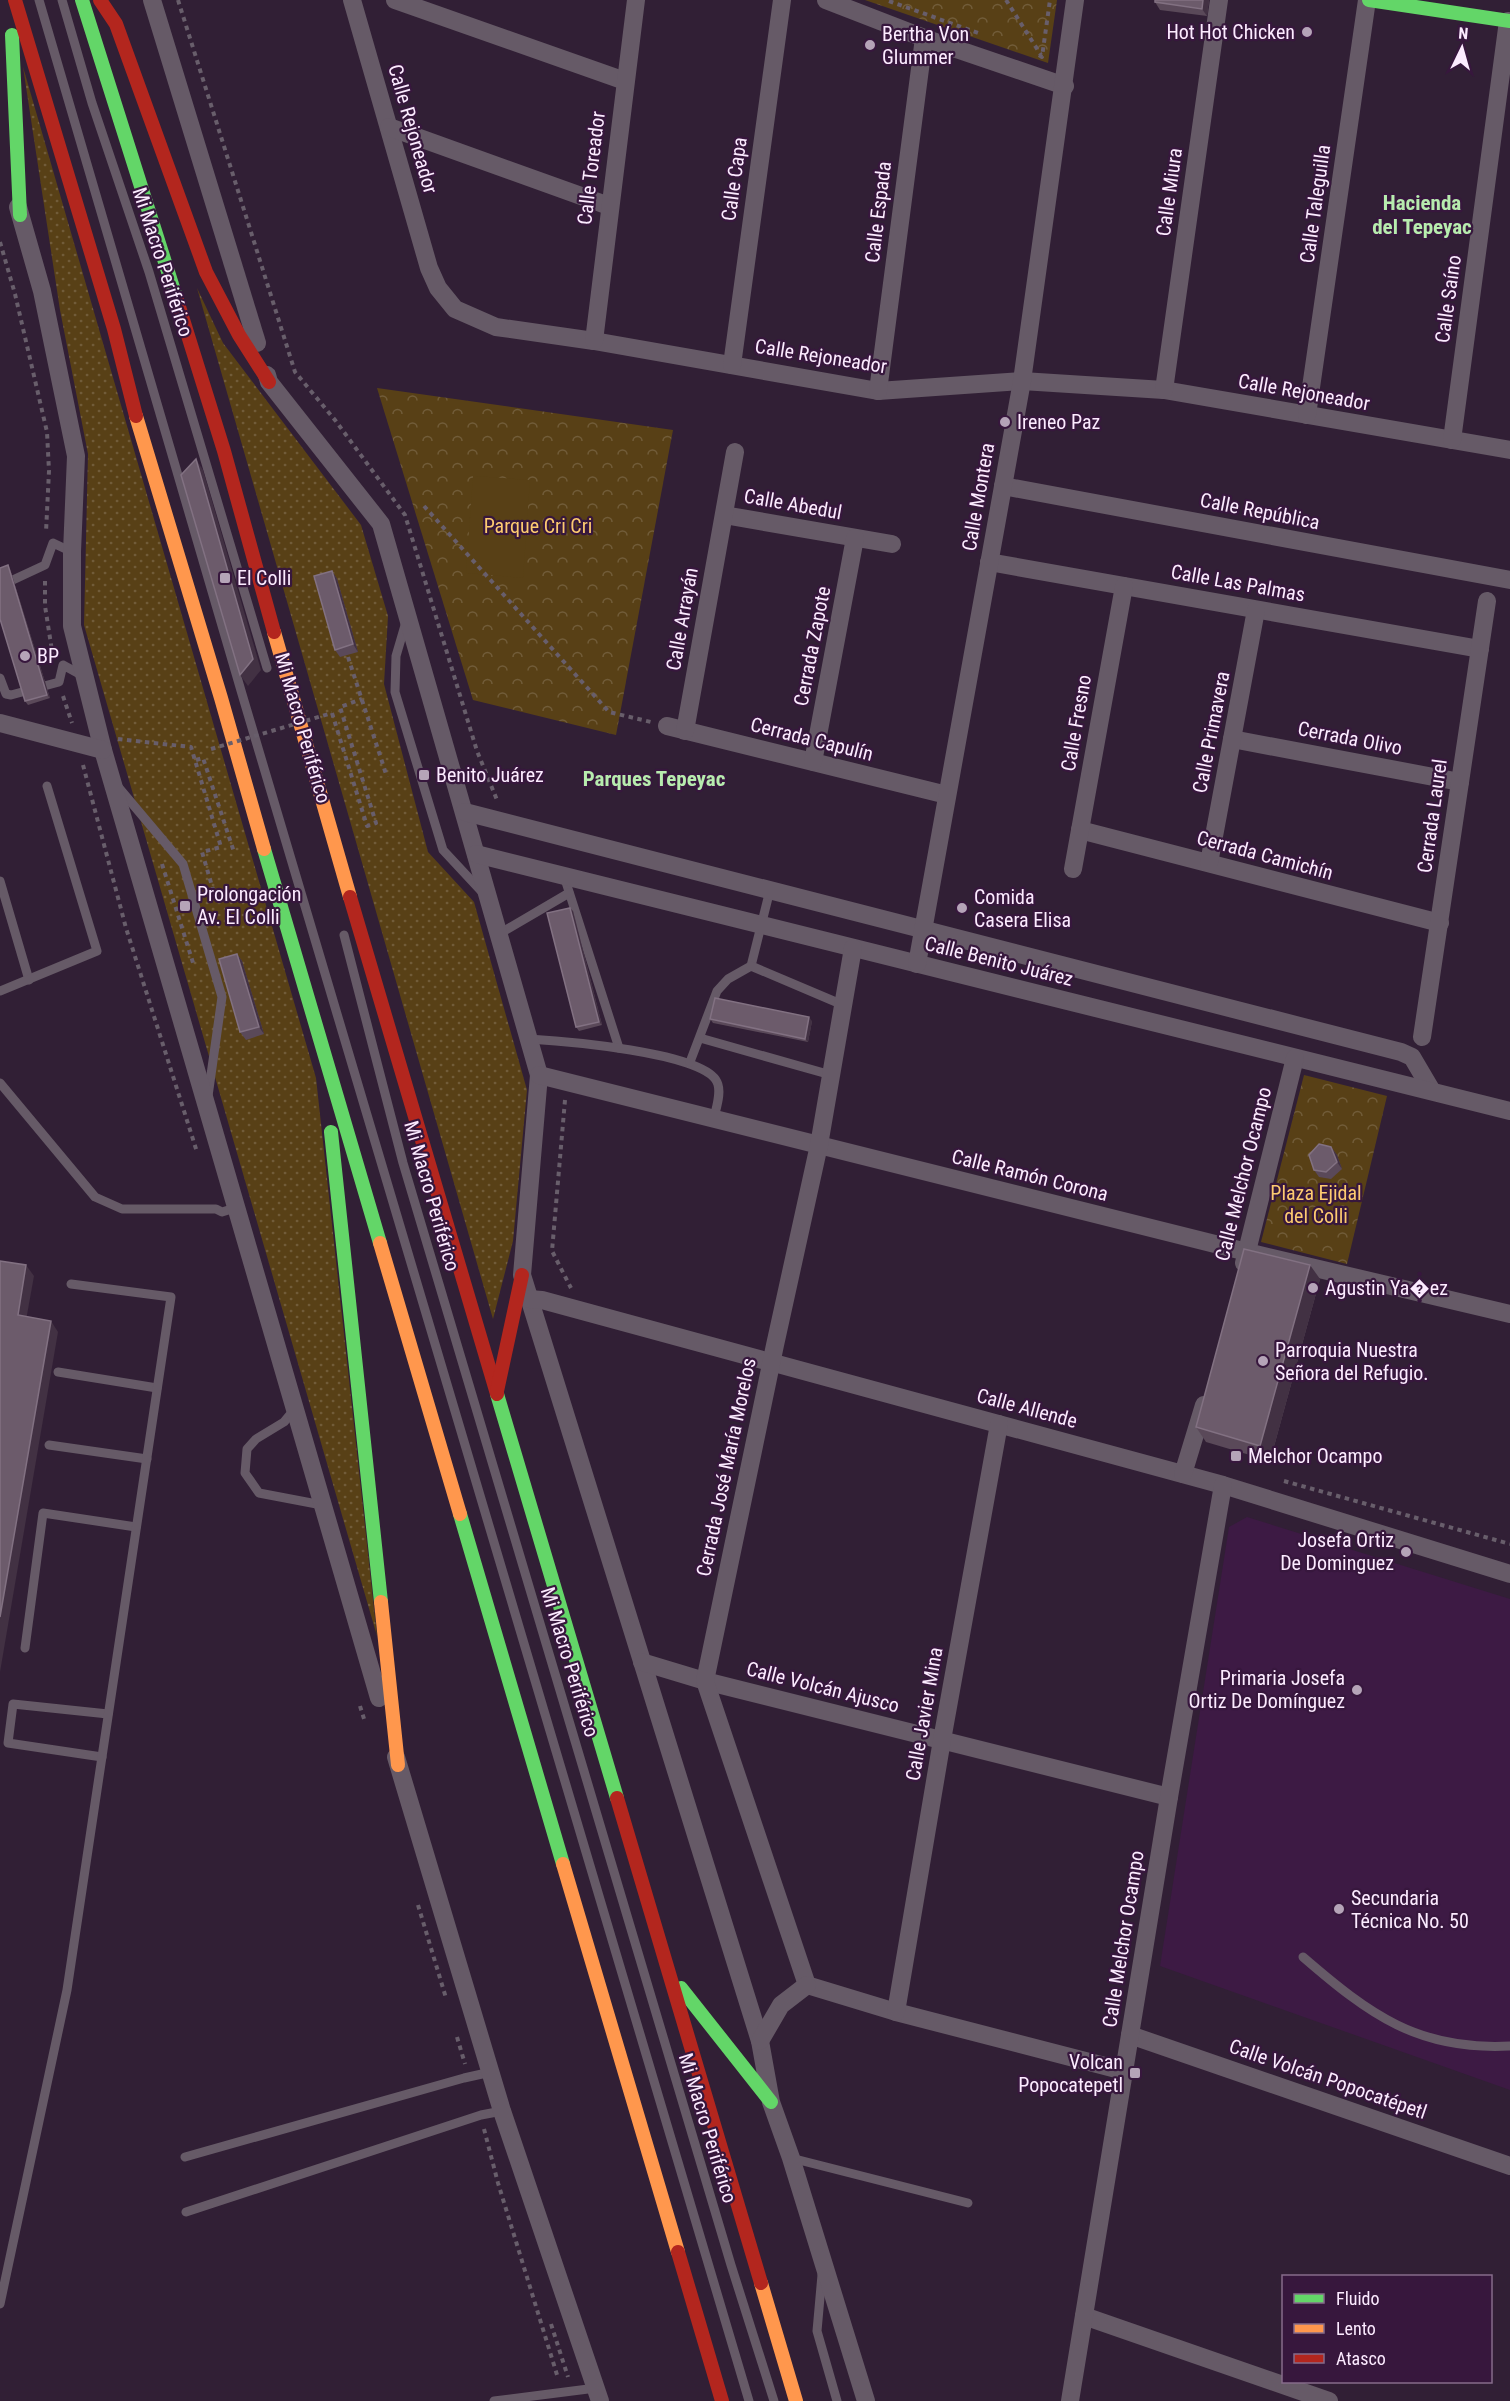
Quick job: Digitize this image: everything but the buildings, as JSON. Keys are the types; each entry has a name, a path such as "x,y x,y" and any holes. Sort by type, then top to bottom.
{"main road":[{"path":"10,0 20,214"},
{"path":"15,0 114,329 142,442 221,699 722,2401"},
{"path":"82,0 224,451 414,1120 796,2401"},
{"path":"100,0 116,24 206,272 239,335 269,382"},
{"path":"1368,0 1509,21"},
{"path":"317,1030 336,1170 398,1765"},
{"path":"497,1393 522,1275"},
{"path":"669,1974 771,2102"}],"street":[{"path":"152,0 269,382 381,524 539,1075 522,1275 760,2041 771,2102 791,2158 866,2401"},
{"name":"Calle Rejoneador","path":"352,0 429,268 438,288 455,309 496,327 878,390 1022,381 1164,390 1510,450"},
{"path":"395,0 625,81"},
{"name":"Calle Toreador","path":"594,342 636,0"},
{"name":"Calle Capa","path":"732,365 782,0"},
{"path":"826,0 924,38 1065,86"},
{"name":"Calle Montera","path":"917,964 1022,381 1076,0"},
{"name":"Calle Miura","path":"1164,390 1219,0"},
{"name":"Calle Taleguilla","path":"1307,415 1368,0"},
{"name":"Calle Saíno","path":"1452,440 1509,21"},
{"name":"Calle Espada","path":"878,390 924,38"},
{"path":"389,127 609,206"},
{"path":"0,144 4,176 20,214 42,291 76,456 72,626 101,743 398,1765 502,2111 598,2394"},
{"name":"Calle Arrayán","path":"686,731 735,452"},
{"name":"Calle República","path":"1003,486 1510,580"},
{"name":"Calle Abedul","path":"724,515 892,544"},
{"name":"Cerrada Zapote","path":"813,762 855,538"},
{"name":"Calle Las Palmas","path":"989,562 1480,649"},
{"name":"Calle Fresno","path":"1073,869 1124,586"},
{"name":"Cerrada Laurel","path":"1422,1037 1487,601"},
{"name":"Calle Primavera","path":"1209,863 1257,610"},
{"path":"0,723 101,743"},
{"name":"Cerrada Capulín","path":"667,726 947,795"},
{"name":"Cerrada Olivo","path":"1233,739 1460,782"},
{"name":"Calle Benito Juárez","path":"465,812 1401,1052 1412,1058 1432,1091"},
{"name":"Cerrada Camichín","path":"1080,830 1440,923"},
{"name":"Calle Benito Juárez","path":"476,854 566,885 760,925 1510,1111"},
{"name":"Cerrada José María Morelos","path":"705,1681 771,1362 819,1145 853,948"},
{"name":"Calle Melchor Ocampo","path":"1241,1275 1295,1058"},
{"name":"Calle Ramón Corona","path":"539,1075 1247,1252 1510,1314"},
{"name":"Calle Allende","path":"529,1299 542,1300 1223,1485 1510,1574"},
{"path":"1183,1474 1209,1388"},
{"name":"Calle Javier Mina","path":"896,2012 999,1424"},
{"name":"Calle Melchor Ocampo","path":"1070,2401 1169,1797 1223,1485"},
{"name":"Calle Volcán Ajusco","path":"642,1662 705,1681 1169,1797"},
{"path":"705,1681 807,1985"},
{"path":"760,2041 781,2005 807,1985"},
{"path":"807,1985 896,2012 1124,2071"},
{"name":"Calle Volcán Popocatépetl","path":"1131,2035 1510,2166"},
{"path":"1084,2316 1329,2401"}],"lane":[{"name":"Mi Macro Periférico","path":"39,0 749,2401"},
{"name":"Mi Macro Periférico","path":"62,0 92,103 149,272 271,680"},
{"path":"0,586 45,565 53,543 72,552"},
{"path":"407,617 396,656 395,692 444,850 489,899"},
{"path":"0,678 3,690 6,694 11,695 59,682 63,665 85,677"},
{"path":"112,780 183,864 222,998 207,1108"},
{"path":"0,991 97,951 47,786"},
{"path":"0,881 29,980"},
{"path":"499,934 566,885 619,1048"},
{"path":"690,1062 717,991 728,979 751,966 770,890"},
{"name":"Mi Macro Periférico","path":"342,926 406,1175 730,2265 774,2401"},
{"path":"751,966 843,1005"},
{"path":"700,1038 831,1075"},
{"path":"529,1039 619,1048 690,1062 712,1075 718,1084 714,1118"},
{"path":"0,1083 95,1197 122,1209 216,1209 222,1212 236,1208"},
{"path":"0,2304 67,1990 171,1297 71,1284"},
{"path":"58,1372 157,1388"},
{"path":"294,1410 284,1422 256,1439 247,1449 245,1473 260,1493 322,1504"},
{"path":"49,1445 147,1459"},
{"path":"25,1648 43,1512 136,1527"},
{"path":"102,1757 8,1743 14,1704 108,1714"},
{"path":"1303,1957 1341,1991 1386,2021 1435,2040 1483,2047 1510,2046"},
{"path":"185,2157 491,2072"},
{"path":"186,2212 481,2115 502,2111"},
{"path":"791,2158 968,2203"},
{"path":"824,2262 817,2331 837,2401"},
{"path":"494,2401 598,2394"}],"path":[{"path":"178,0 295,372 405,515 477,751 498,803"},
{"path":"886,0 986,36"},
{"path":"1006,0 1042,57"},
{"path":"1042,57 1050,0"},
{"path":"1030,52 1042,57"},
{"path":"424,506 609,712 667,726"},
{"path":"348,657 387,777"},
{"path":"212,749 332,713 367,826 376,823 340,707 362,699"},
{"path":"265,726 268,736"},
{"path":"277,729 280,740"},
{"path":"101,743 192,747 221,847 202,852 217,903"},
{"path":"162,863 194,966"},
{"path":"564,1081 565,1109 552,1251 570,1288 582,1291"},
{"path":"1281,1480 1510,1544"}],"shaded area":[{"path":"1247,1517 1510,1599 1510,2090 1160,1966 1229,1527"}],"green space":[{"path":"865,0 1057,0 1048,63"},
{"path":"23,67 316,1078 377,1636 84,625 88,454 60,310"},
{"path":"197,288 223,343 361,525 388,616 384,684 428,852 474,902 527,1090 513,1241 493,1319"},
{"name":"Parque Cri Cri","path":"377,388 673,430 616,735 473,700"},
{"path":"473,476 530,480 523,578 466,573"},
{"name":"Plaza Ejidal del Colli","path":"1304,1075 1387,1096 1347,1264 1261,1242"}],"traffic: fast":[{"path":"82,0 176,297"},
{"path":"1369,0 1510,21"},
{"path":"12,35 20,215"},
{"path":"264,849 380,1243"},
{"path":"331,1132 381,1602"},
{"path":"497,1394 617,1798"},
{"path":"460,1514 563,1864"},
{"path":"681,1988 771,2102"}],"traffic: slow":[{"path":"136,416 264,849"},
{"path":"274,632 350,897"},
{"path":"380,1243 460,1514"},
{"path":"381,1602 398,1765"},
{"path":"563,1864 678,2252"},
{"path":"761,2283 796,2401"}],"traffic: jam":[{"path":"15,0 114,329 136,416"},
{"path":"100,0 116,24 206,272 239,335 269,382"},
{"path":"176,297 224,451 274,632"},
{"path":"350,897 497,1394"},
{"path":"497,1391 522,1275"},
{"path":"617,1798 761,2283"},
{"path":"678,2252 722,2401"}],"place":[{"name":"Hot Hot Chicken","path":"1307,32"},
{"name":"Bertha Von Glummer","path":"870,45"},
{"name":"Ireneo Paz","path":"1005,422"},
{"name":"El Colli","path":"225,578"},
{"name":"BP","path":"25,656"},
{"name":"Benito Juárez","path":"424,775"},
{"name":"Prolongación Av. El Colli","path":"185,906"},
{"name":"Comida Casera Elisa","path":"962,908"},
{"name":"Agustin Ya�ez","path":"1313,1288"},
{"name":"Parroquia Nuestra Señora del Refugio.","path":"1263,1361"},
{"name":"Melchor Ocampo","path":"1236,1456"},
{"name":"Josefa Ortiz De Dominguez","path":"1406,1552"},
{"name":"Primaria Josefa Ortiz De Domínguez","path":"1357,1690"},
{"name":"Secundaria Técnica No. 50","path":"1339,1909"},
{"name":"Volcan Popocatepetl","path":"1135,2073"}],"district":[{"name":"Hacienda del Tepeyac","path":"1422,215"},
{"name":"Parques Tepeyac","path":"654,779"}]}
